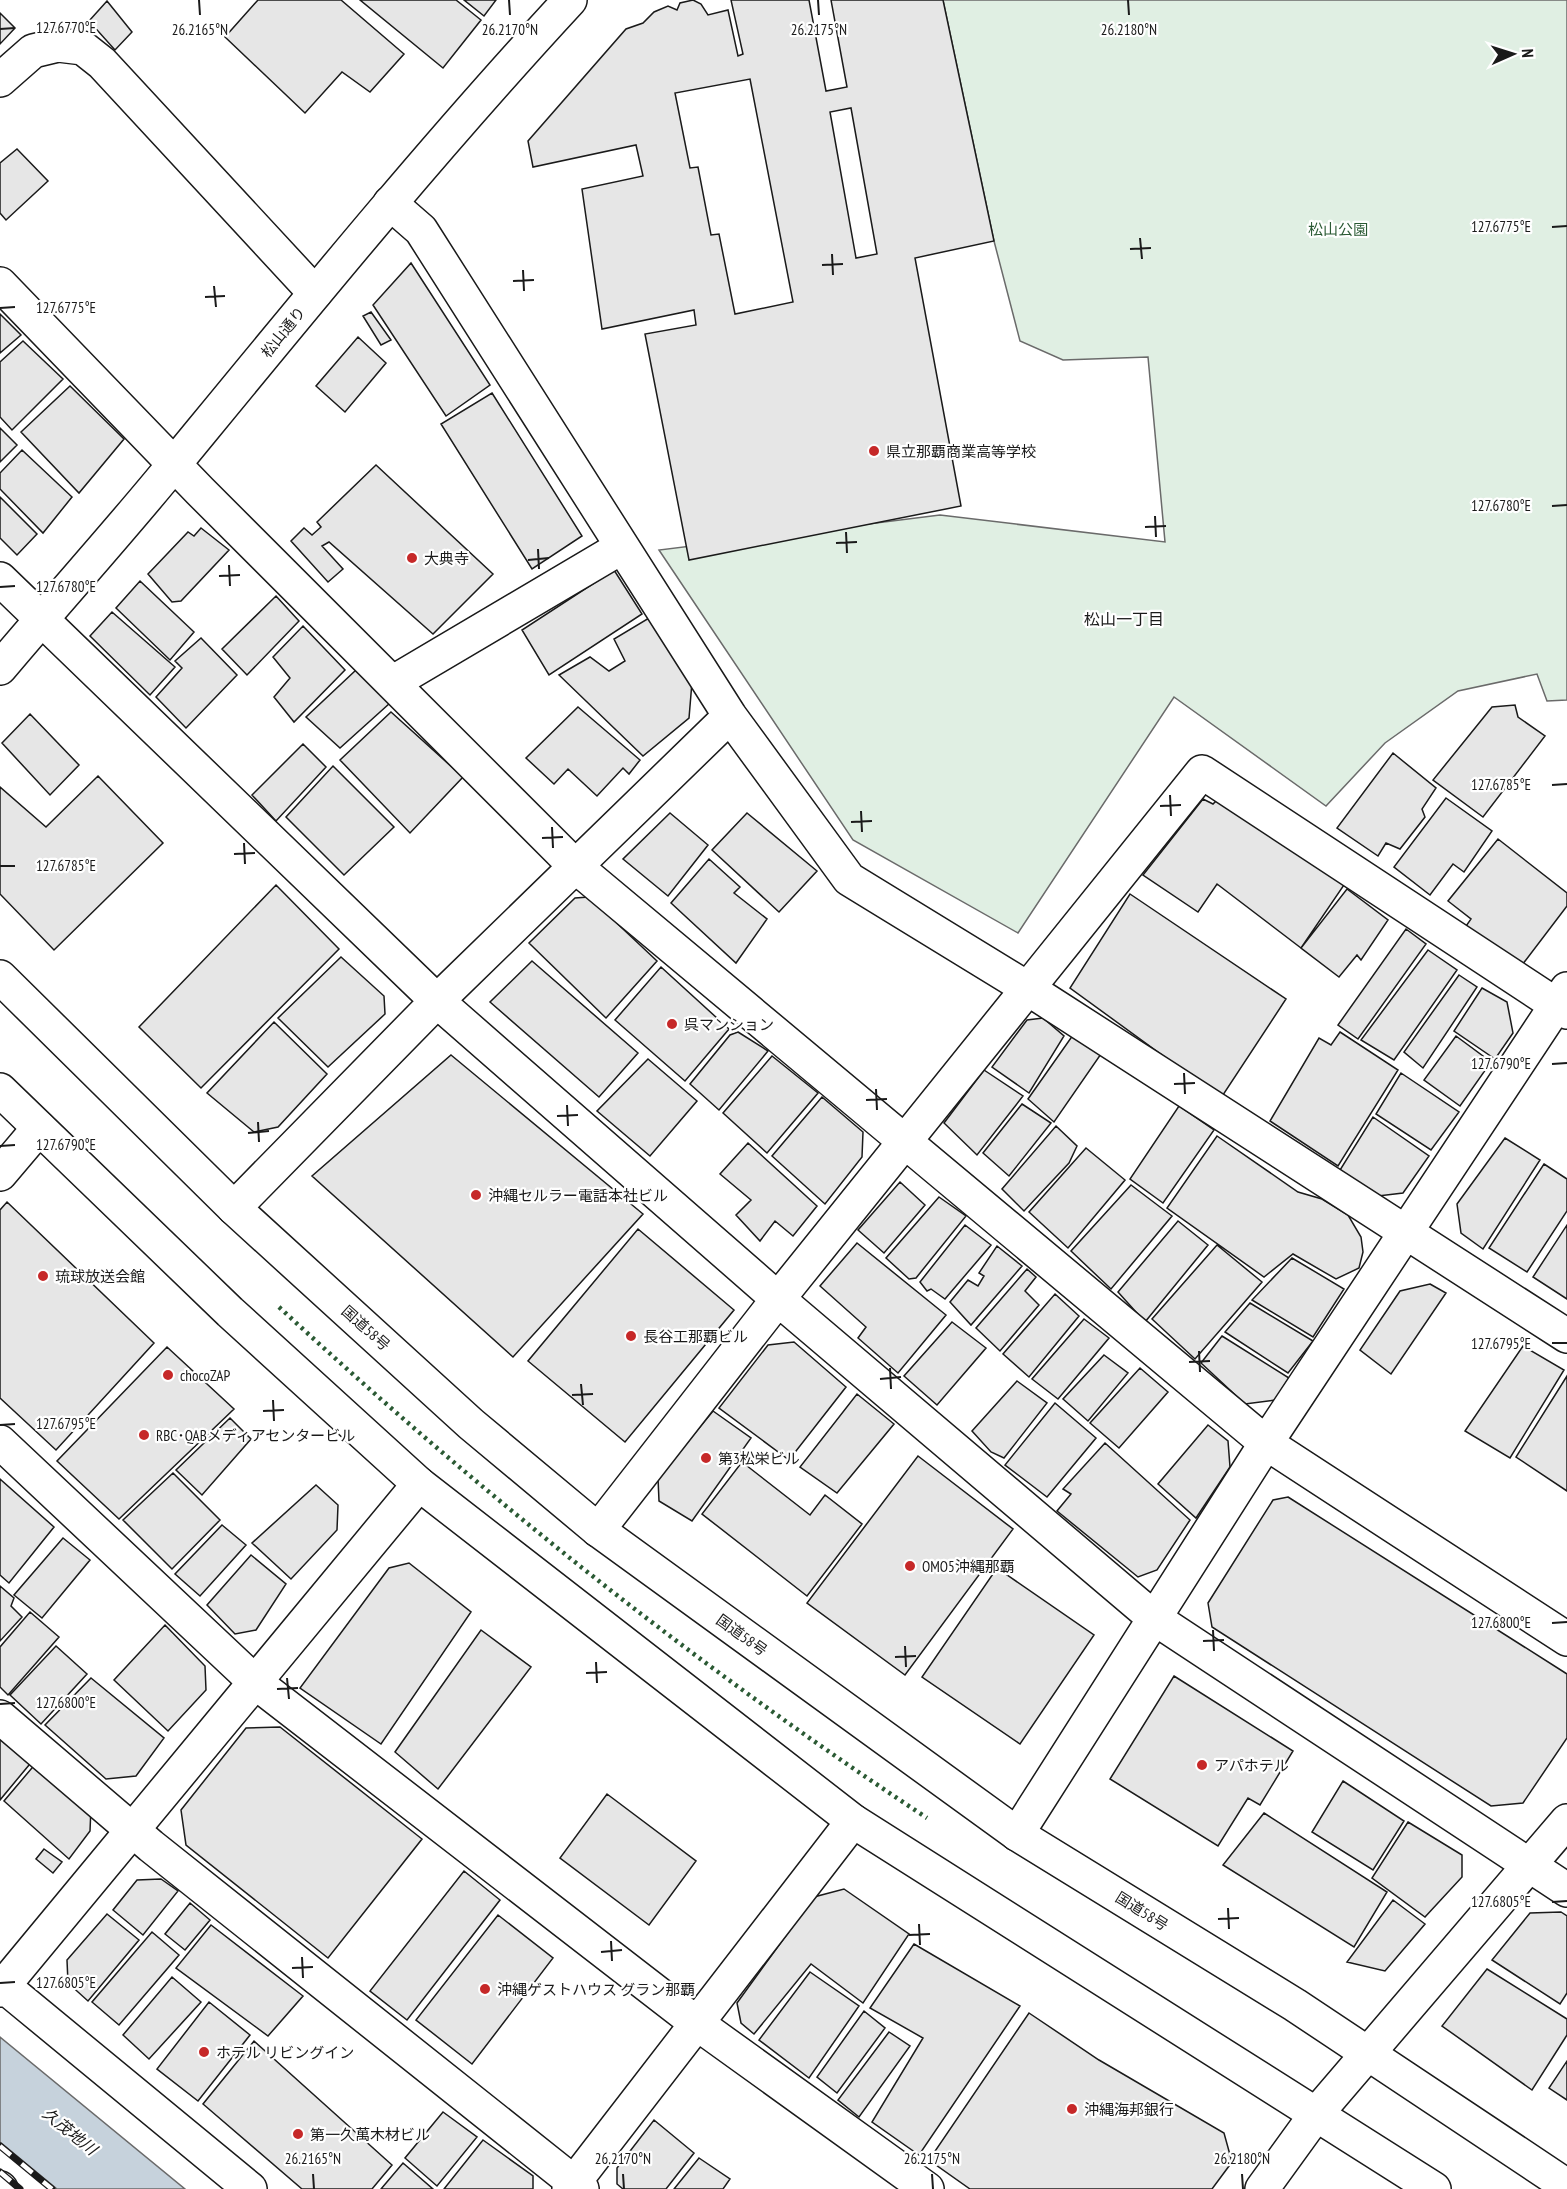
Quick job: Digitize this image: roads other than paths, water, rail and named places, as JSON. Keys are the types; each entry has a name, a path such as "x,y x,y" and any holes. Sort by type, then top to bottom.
{"main road":[{"name":"松山通り","path":"0,668 174,464 486,90 570,0"},
{"path":"0,80 33,51 58,45 82,48 102,63 315,293"},
{"path":"390,203 421,230 730,717 849,879 1028,988 1567,1336"},
{"path":"0,284 174,464 575,866 1266,1443 1567,1639"},
{"path":"392,683 622,547"},
{"path":"0,579 437,1001 778,1299 1154,1618 1567,1890"},
{"path":"234,1208 437,1001 730,717"},
{"path":"598,1530 778,1299 1202,772 1564,1002 1406,1232 1266,1443 1017,1834"},
{"name":"国道58号","path":"0,977 234,1208 471,1424 598,1530 1017,1834 1295,2005 1366,2055 1567,2186"},
{"path":"0,1090 230,1312 419,1484 853,1821 1434,2189"},
{"path":"0,1174 39,1128"},
{"path":"0,1442 255,1682 695,2022 927,2189"},
{"path":"249,2189 1,1986 419,1484"},
{"path":"0,1717 132,1830 575,2187 695,2022 853,1821"},
{"path":"1262,2189 1317,2113 1567,1821"}],"water":[{"name":"久茂地川","path":"0,2037 185,2189 57,2189 0,2142"}],"railway":[{"path":"0,2146 52,2189"},
{"path":"0,2172 20,2189"}],"place":[{"name":"県立那覇商業高等学校","path":"874,451"},
{"name":"大典寺","path":"412,558"},
{"name":"呉マンション","path":"672,1024"},
{"name":"沖縄セルラー電話本社ビル","path":"476,1195"},
{"name":"琉球放送会館","path":"43,1276"},
{"name":"長谷工那覇ビル","path":"631,1336"},
{"name":"chocoZAP","path":"168,1375"},
{"name":"RBC･QABメディアセンタービル","path":"144,1435"},
{"name":"第3松栄ビル","path":"706,1458"},
{"name":"OMO5沖縄那覇","path":"910,1566"},
{"name":"アパホテル","path":"1202,1765"},
{"name":"沖縄ゲストハウス グラン那覇","path":"485,1989"},
{"name":"ホテル リビングイン","path":"204,2052"},
{"name":"沖縄海邦銀行","path":"1072,2109"},
{"name":"第一久萬木材ビル","path":"298,2134"}],"district":[{"name":"松山一丁目","path":"1124,619"}],"park label":[{"name":"松山公園","path":"1338,229"}]}
